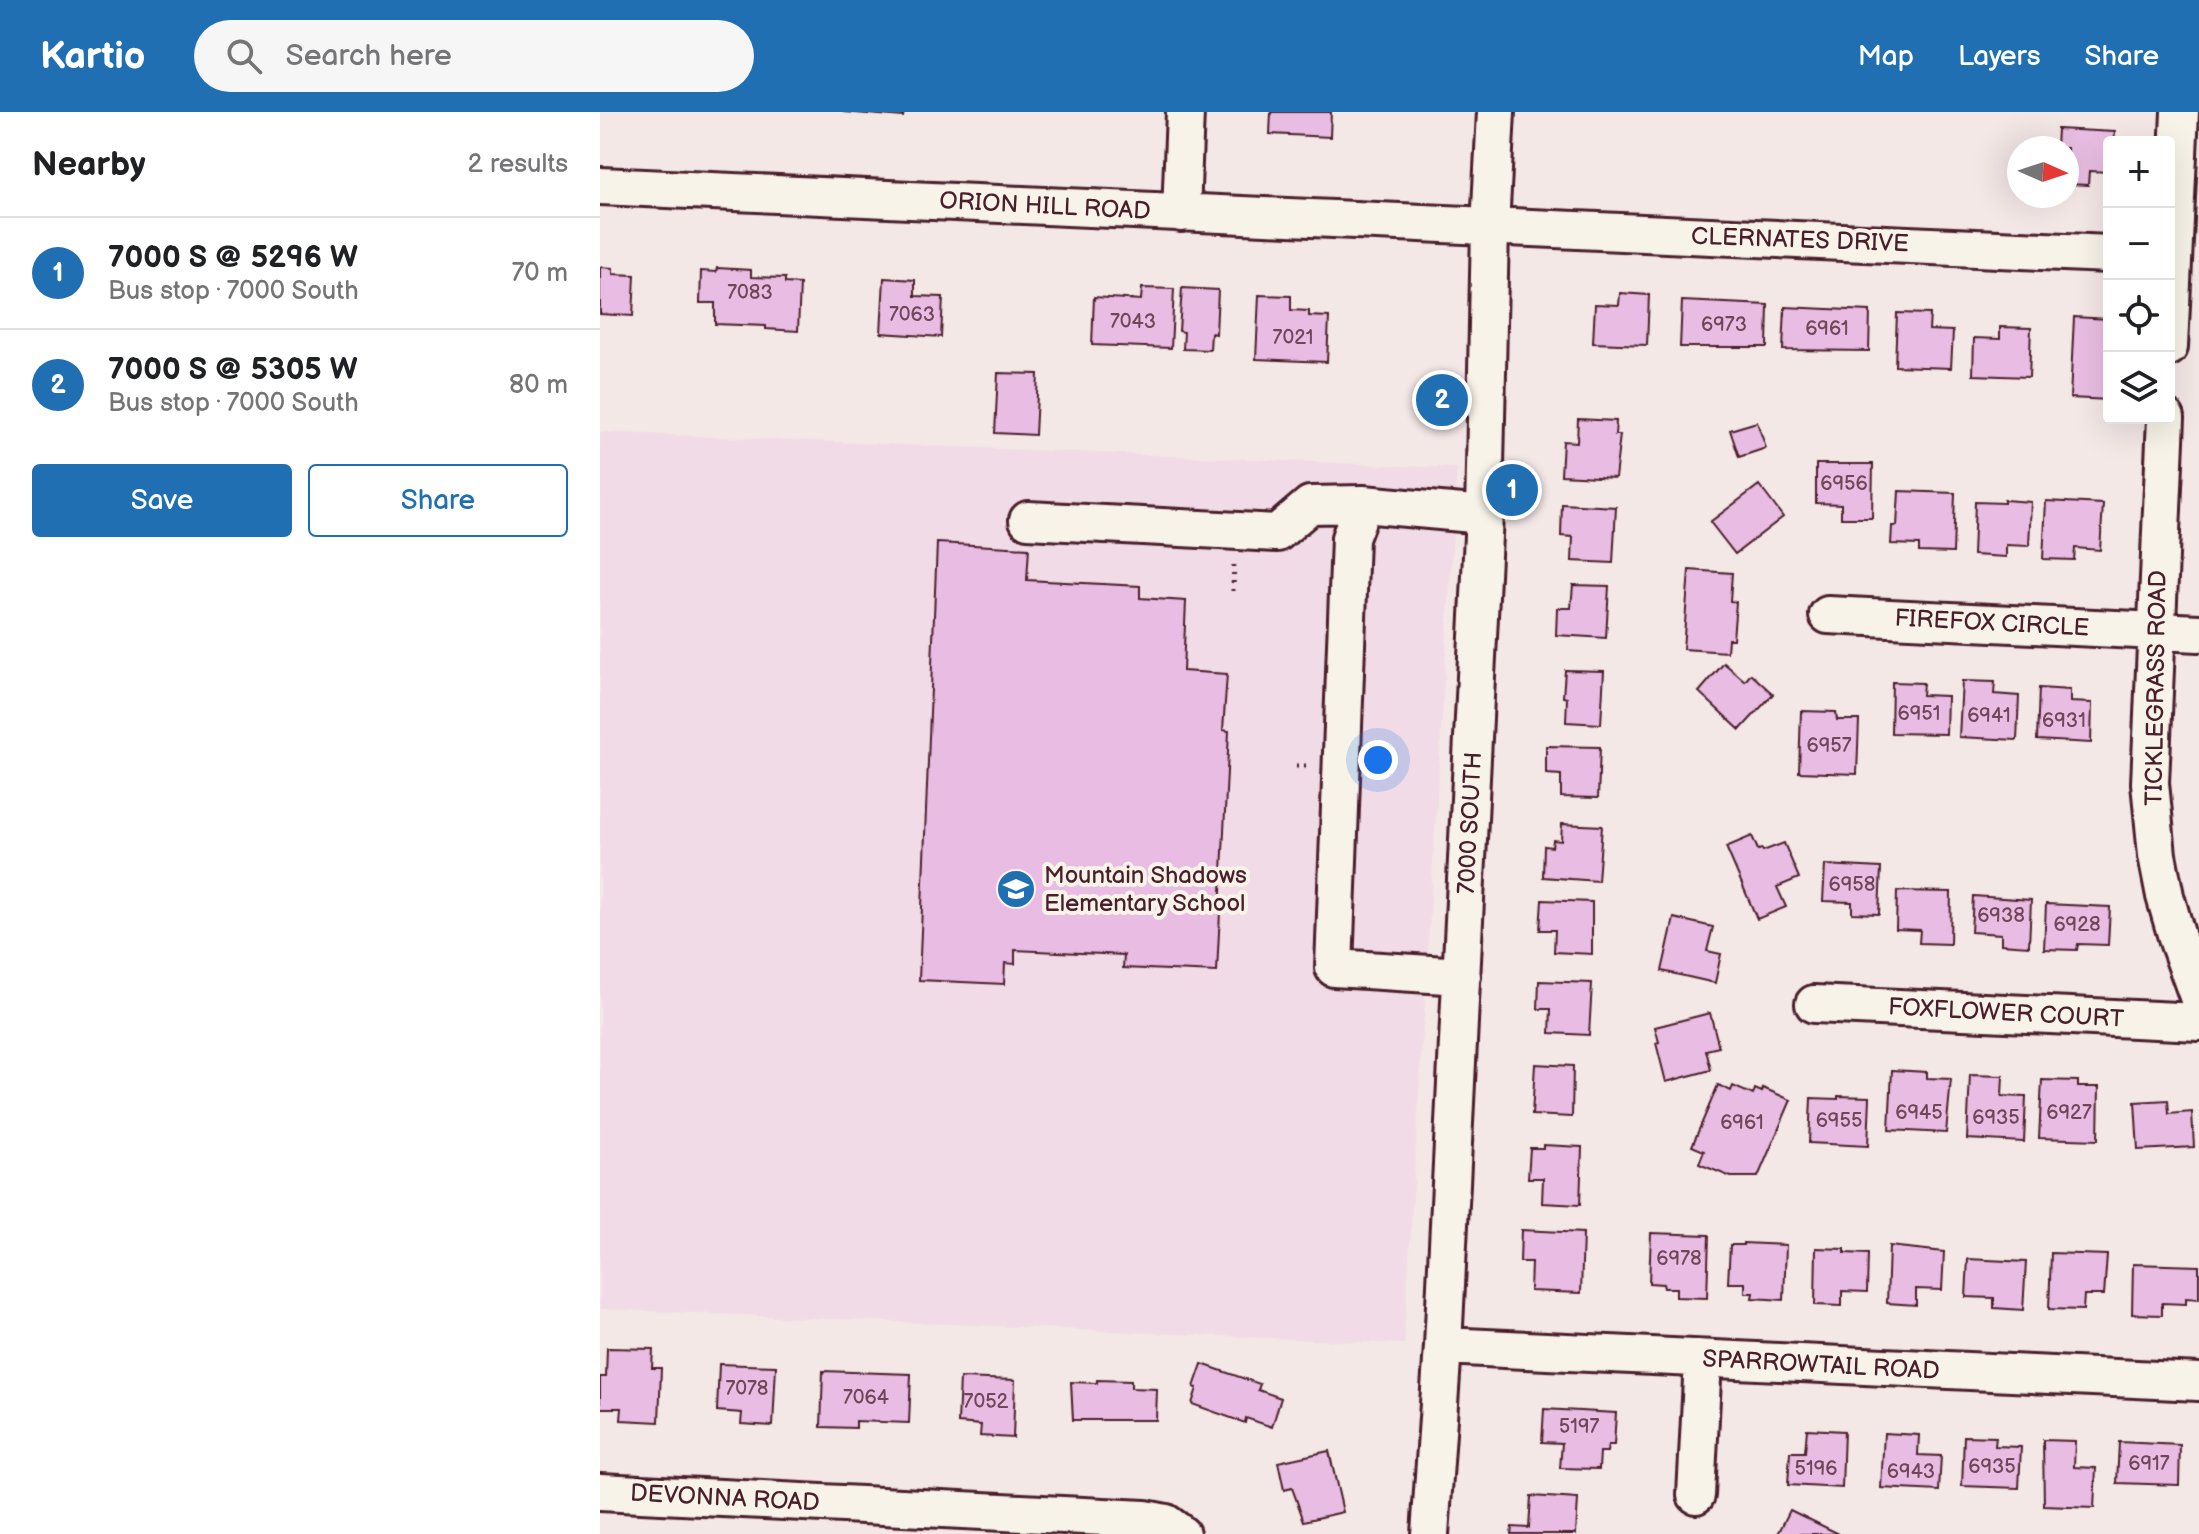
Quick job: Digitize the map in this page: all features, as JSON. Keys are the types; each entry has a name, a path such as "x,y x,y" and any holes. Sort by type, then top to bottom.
{"street":[{"path":"1181,213 1185,112"},
{"name":"7000 SOUTH","path":"1430,1534 1443,1346 1484,515 1490,227 1496,112"},
{"path":"2175,302 2181,257 2180,112"},
{"name":"ORION HILL ROAD","path":"600,186 1490,227"},
{"name":"CLERNATES DRIVE","path":"1490,227 2103,254"},
{"name":"TICKLEGRASS ROAD","path":"2166,424 2150,783 2165,896 2199,999"},
{"path":"1028,520 1277,533 1310,505 1363,504 1484,515"},
{"path":"1363,504 1350,538 1334,968 1462,976"},
{"name":"FIREFOX CIRCLE","path":"1828,615 2199,633"},
{"name":"FOXFLOWER COURT","path":"1814,1004 2199,1022"},
{"name":"SPARROWTAIL ROAD","path":"1443,1346 2199,1382"},
{"path":"1696,1495 1703,1360"},
{"name":"DEVONNA ROAD","path":"600,1492 1145,1519 1166,1523 1181,1534"}],"shaded area":[{"name":"Mountain Shadows Elementary School","path":"600,432 1457,468 1404,1344 600,1309"}],"building":[{"path":"843,112 904,112 903,117"},
{"path":"1271,112 1331,112 1330,137 1270,134"},
{"path":"2057,129 2115,132 2115,136 2103,136 2103,172 2089,171 2088,185 2079,185 2079,136 2057,136"},
{"path":"600,267 613,268 613,274 635,275 633,316 600,314"},
{"path":"717,268 751,270 751,277 785,278 785,283 800,284 798,331 715,324 715,303 700,303 701,271 716,272"},
{"path":"884,278 915,280 915,296 943,297 941,337 881,333"},
{"path":"1142,288 1174,289 1171,348 1092,345 1094,297 1141,300"},
{"path":"1182,288 1218,290 1216,334 1211,333 1210,350 1183,349 1184,332 1179,331"},
{"path":"1620,293 1649,295 1647,345 1593,343 1595,304 1619,305"},
{"path":"1259,295 1291,296 1291,310 1309,311 1309,316 1329,317 1327,362 1256,359"},
{"path":"1682,301 1768,305 1767,347 1680,347"},
{"path":"1785,307 1870,311 1869,351 1783,350"},
{"path":"1897,313 1930,314 1929,330 1953,331 1951,368 1895,366"},
{"path":"2074,317 2103,319 2103,400 2070,398"},
{"path":"2000,327 2031,328 2029,377 1973,375 1974,338 2000,339"},
{"path":"998,373 1038,374 1035,435 995,433"},
{"path":"1578,419 1616,421 1615,435 1620,435 1615,478 1561,475 1563,441 1577,442"},
{"path":"1757,422 1766,448 1739,457 1730,430"},
{"path":"1816,464 1873,464 1872,518 1841,518 1841,504 1816,503"},
{"path":"1759,485 1783,517 1735,554 1710,522"},
{"path":"1899,491 1955,493 1953,553 1919,552 1919,545 1891,544 1892,526 1897,526"},
{"path":"2004,500 2031,502 2029,546 2006,545 2006,557 1973,555 1975,502 2004,503"},
{"path":"2046,501 2103,504 2100,550 2075,548 2074,560 2043,559"},
{"path":"1562,504 1616,507 1613,563 1572,561 1573,537 1561,536"},
{"path":"937,543 1029,548 1027,580 1140,586 1140,598 1186,601 1183,671 1227,674 1223,730 1229,731 1217,972 1123,968 1124,955 1015,950 1015,964 1005,963 1004,984 919,980"},
{"path":"1689,570 1732,573 1730,601 1736,602 1733,639 1728,639 1727,652 1683,649"},
{"path":"1573,585 1609,586 1606,638 1556,635 1557,608 1571,608"},
{"path":"1724,663 1745,681 1751,674 1773,694 1740,730 1699,692"},
{"path":"1565,670 1604,671 1601,724 1566,722 1567,698 1563,697"},
{"path":"1962,681 1995,682 1994,694 2019,696 2017,740 1959,737"},
{"path":"1892,682 1923,683 1922,695 1947,696 1946,734 1891,733"},
{"path":"2039,688 2070,690 2070,702 2092,703 2091,743 2037,740"},
{"path":"1801,711 1836,712 1837,720 1859,720 1857,774 1799,772"},
{"path":"1546,746 1600,747 1598,798 1561,797 1561,775 1546,774"},
{"path":"1562,824 1602,826 1598,881 1543,877 1544,846 1552,847 1553,840 1561,841"},
{"path":"1752,836 1758,850 1784,843 1799,878 1777,887 1786,907 1757,919 1726,847"},
{"path":"1825,865 1881,868 1879,914 1852,913 1852,902 1823,901"},
{"path":"1897,891 1951,892 1950,944 1919,943 1920,930 1896,929"},
{"path":"1973,896 2031,900 2029,946 2001,944 2001,934 1971,932"},
{"path":"1542,900 1592,902 1592,954 1554,952 1555,930 1540,930"},
{"path":"2046,904 2110,907 2108,945 2078,944 2077,950 2044,949"},
{"path":"1674,918 1713,927 1707,951 1721,954 1715,983 1662,971"},
{"path":"1539,981 1592,983 1589,1035 1550,1033 1551,1009 1538,1009"},
{"path":"1710,1013 1719,1047 1706,1050 1711,1070 1666,1082 1655,1027"},
{"path":"1535,1064 1573,1066 1572,1117 1532,1115"},
{"path":"1892,1070 1927,1072 1927,1078 1951,1079 1946,1133 1889,1130"},
{"path":"1970,1075 2003,1076 2002,1096 2026,1097 2024,1142 1967,1139"},
{"path":"2042,1080 2078,1081 2078,1087 2099,1087 2098,1140 2039,1138"},
{"path":"1718,1085 1731,1091 1733,1086 1753,1095 1755,1089 1762,1092 1763,1088 1791,1100 1758,1177 1731,1177 1699,1164 1704,1151 1692,1146"},
{"path":"1838,1096 1870,1097 1868,1146 1809,1143 1811,1098 1838,1099"},
{"path":"2168,1100 2169,1114 2192,1112 2194,1147 2138,1150 2135,1102"},
{"path":"1543,1145 1582,1147 1580,1205 1542,1203 1543,1178 1528,1178 1530,1148 1543,1148"},
{"path":"1521,1230 1583,1233 1581,1293 1530,1291 1531,1262 1520,1262"},
{"path":"1651,1233 1709,1235 1707,1298 1676,1297 1676,1288 1649,1283"},
{"path":"1730,1245 1786,1245 1784,1300 1752,1298 1753,1293 1745,1293 1745,1283 1728,1283"},
{"path":"1889,1246 1944,1252 1942,1290 1916,1289 1916,1305 1887,1303"},
{"path":"1816,1248 1868,1254 1867,1292 1842,1291 1842,1306 1815,1305"},
{"path":"2051,1253 2107,1255 2104,1295 2084,1295 2083,1310 2049,1309"},
{"path":"1968,1259 2026,1262 2023,1310 1994,1308 1994,1298 1966,1297"},
{"path":"2133,1264 2199,1266 2199,1299 2186,1298 2186,1304 2162,1303 2162,1315 2132,1314"},
{"path":"607,1348 653,1349 652,1368 661,1368 659,1422 621,1420 622,1408 600,1408 600,1377 606,1377"},
{"path":"719,1364 776,1366 773,1426 741,1424 742,1413 717,1411"},
{"path":"1202,1364 1260,1384 1258,1390 1281,1398 1272,1427 1246,1418 1245,1423 1192,1404"},
{"path":"823,1371 911,1374 909,1423 856,1421 856,1428 821,1427"},
{"path":"960,1378 1015,1380 1013,1438 980,1436 981,1425 958,1423"},
{"path":"1097,1380 1131,1381 1131,1388 1157,1389 1156,1420 1073,1420 1071,1382 1097,1383"},
{"path":"1544,1409 1616,1413 1614,1445 1608,1445 1607,1452 1600,1452 1599,1469 1560,1468 1562,1443 1542,1442"},
{"path":"1807,1429 1844,1431 1842,1488 1788,1485 1790,1452 1805,1452"},
{"path":"1884,1433 1919,1435 1918,1455 1941,1456 1939,1491 1881,1488"},
{"path":"1964,1436 1996,1437 1995,1446 2021,1447 2019,1488 1962,1486"},
{"path":"2043,1440 2075,1441 2074,1467 2096,1468 2094,1508 2044,1506"},
{"path":"2119,1442 2180,1445 2179,1485 2117,1483"},
{"path":"1329,1451 1343,1512 1304,1521 1292,1488 1284,1490 1278,1462"},
{"path":"1531,1496 1578,1499 1576,1534 1511,1534 1512,1527 1529,1528"},
{"path":"1790,1510 1839,1534 1778,1534"}],"place":[{"name":"7000 S @ 5305 W","path":"1442,400"},
{"name":"7000 S @ 5296 W","path":"1512,490"},
{"name":"Mountain Shadows Elementary School","path":"1016,889"}]}
